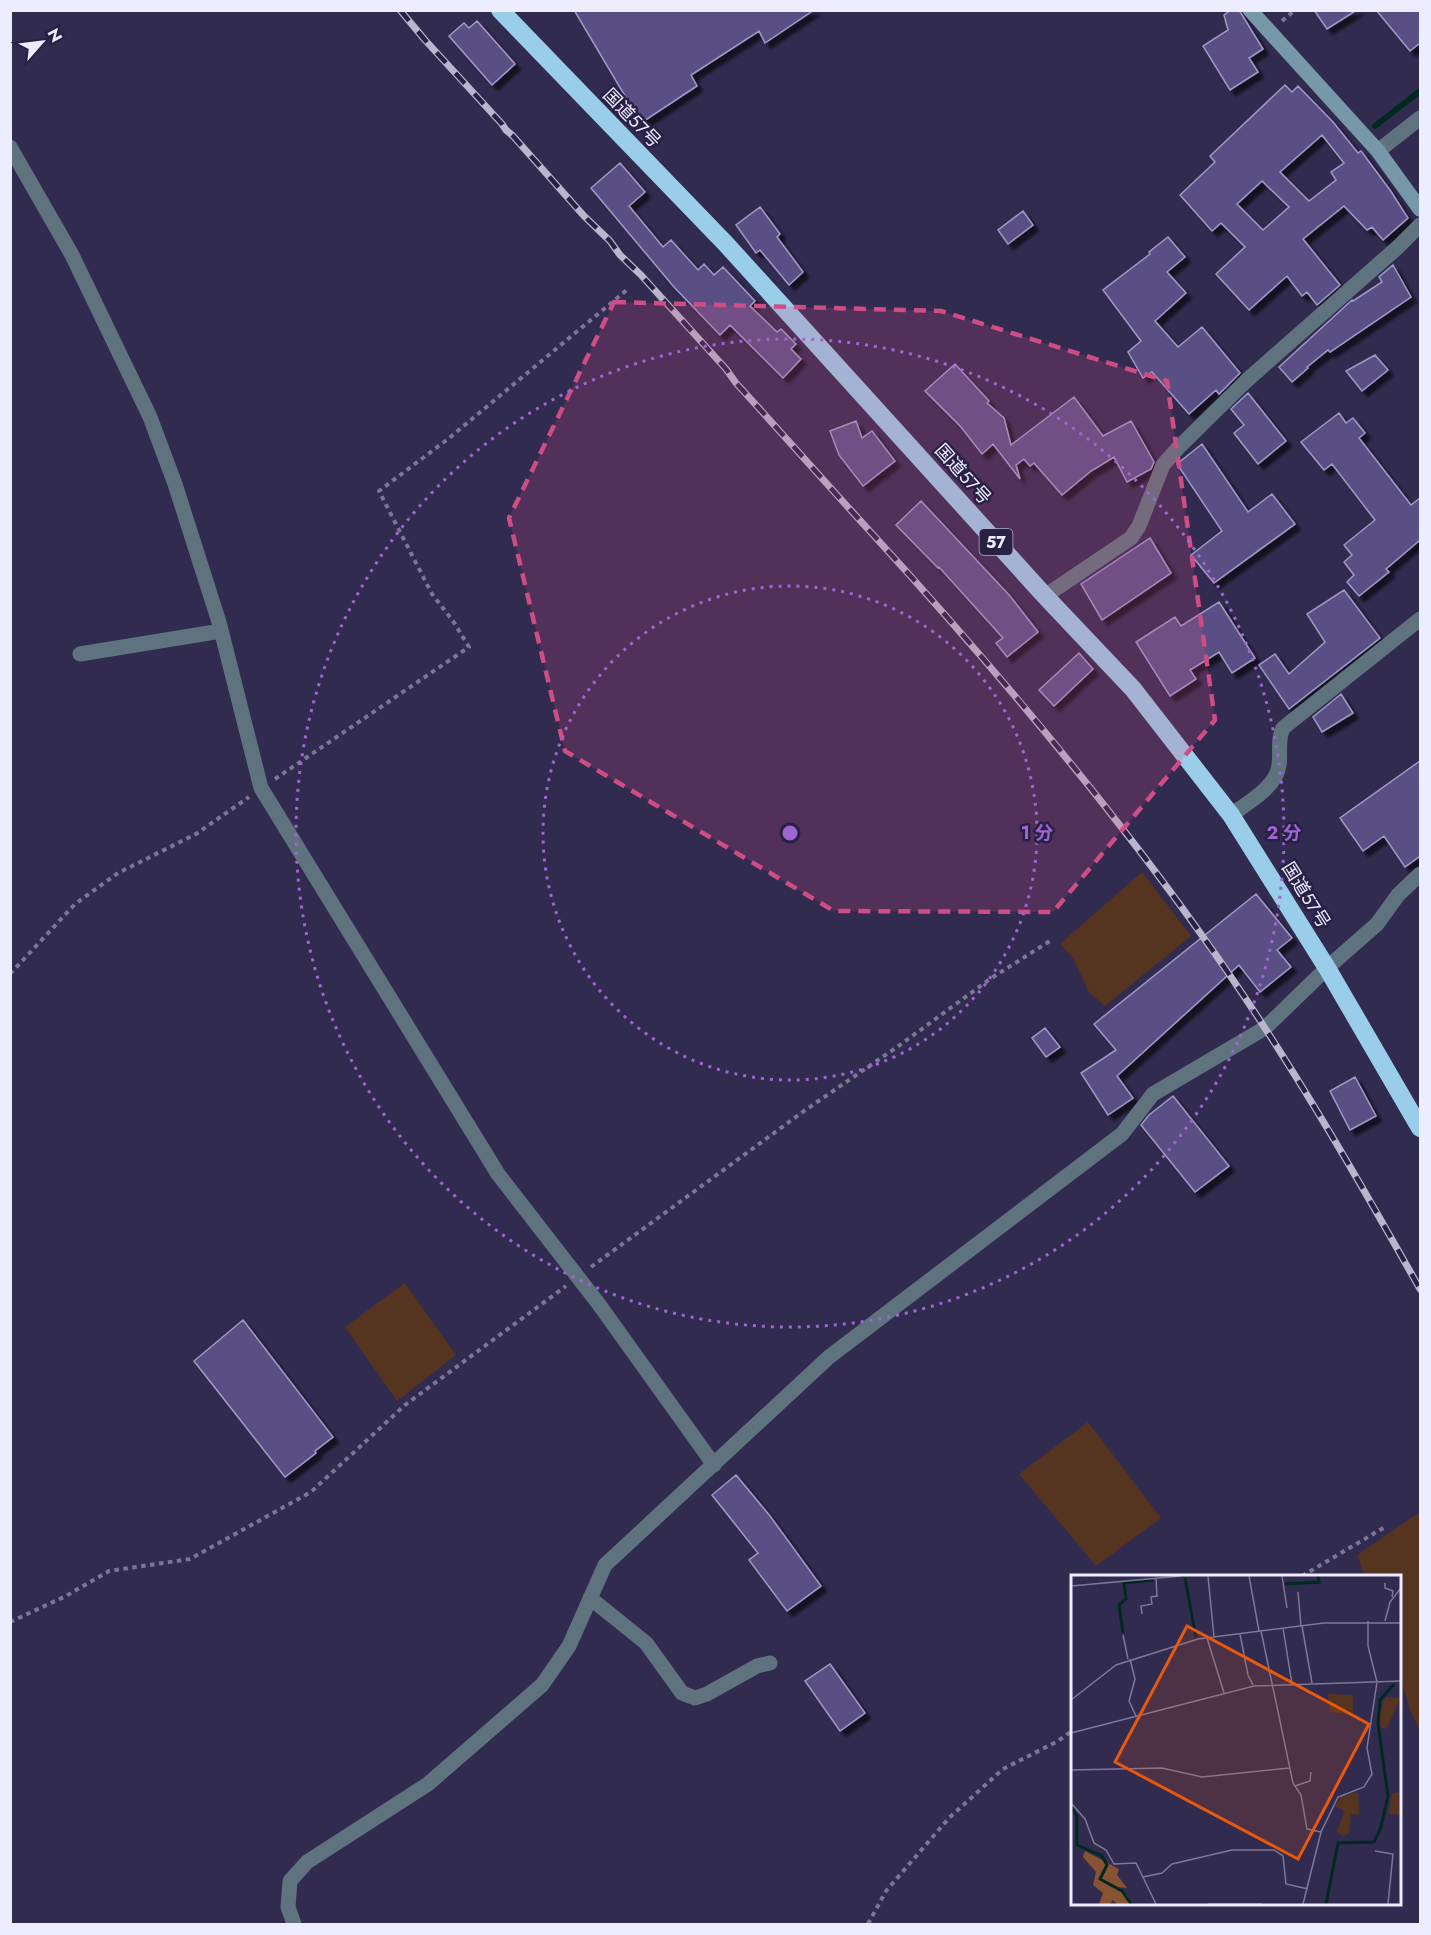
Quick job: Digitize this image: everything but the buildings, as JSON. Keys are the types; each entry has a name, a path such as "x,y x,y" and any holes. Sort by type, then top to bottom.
{"highway":[{"name":"国道57号","path":"500,10 726,244 1045,596 1133,689 1231,815 1327,968 1420,1125"}],"street":[{"path":"1250,10 1378,151 1420,209"},
{"path":"1378,151 1420,118"},
{"path":"10,147 72,255 150,417 175,484 221,631 261,788 498,1173 578,1277 714,1465"},
{"path":"1045,596 1131,538 1163,465 1178,448 1246,381 1420,225"},
{"path":"1231,815 1272,783 1280,768 1279,737 1283,728 1420,619"},
{"path":"80,654 221,631"},
{"path":"294,1924 288,1907 290,1881 307,1862 428,1784 542,1684 569,1646 605,1565 829,1357 1122,1134 1153,1094 1265,1028 1377,924 1398,895 1420,874"},
{"path":"590,1598 646,1643 682,1693 695,1698 707,1695 757,1666 770,1663"}],"path":[{"path":"10,974 75,904 118,873 196,834 469,647 432,594 379,491 447,440 628,289"},
{"path":"10,1622 66,1596 109,1571 190,1559 310,1492 405,1405 804,1110 900,1045 990,979 1053,939"},
{"path":"1304,1575 1385,1527"},
{"path":"868,1924 886,1891 949,1818 1004,1769 1071,1732"}],"highlighted area":[{"path":"614,302 941,311 1167,381 1215,720 1053,912 834,911 565,751 509,518"}],"shaded area":[{"path":"1142,872 1191,936 1105,1006 1089,992 1073,958 1060,944"},
{"path":"405,1283 456,1355 397,1401 345,1327"},
{"path":"1088,1422 1161,1518 1096,1566 1019,1474"},
{"path":"1420,1512 1420,1730 1411,1713 1401,1679 1401,1575 1365,1575 1357,1555"}],"waterway":[{"path":"1375,126 1420,91"}],"railway":[{"path":"400,10 584,216 610,241 620,255 726,369 736,383 911,577 998,675 1082,777 1201,934 1260,1020 1342,1153 1420,1289"}]}
